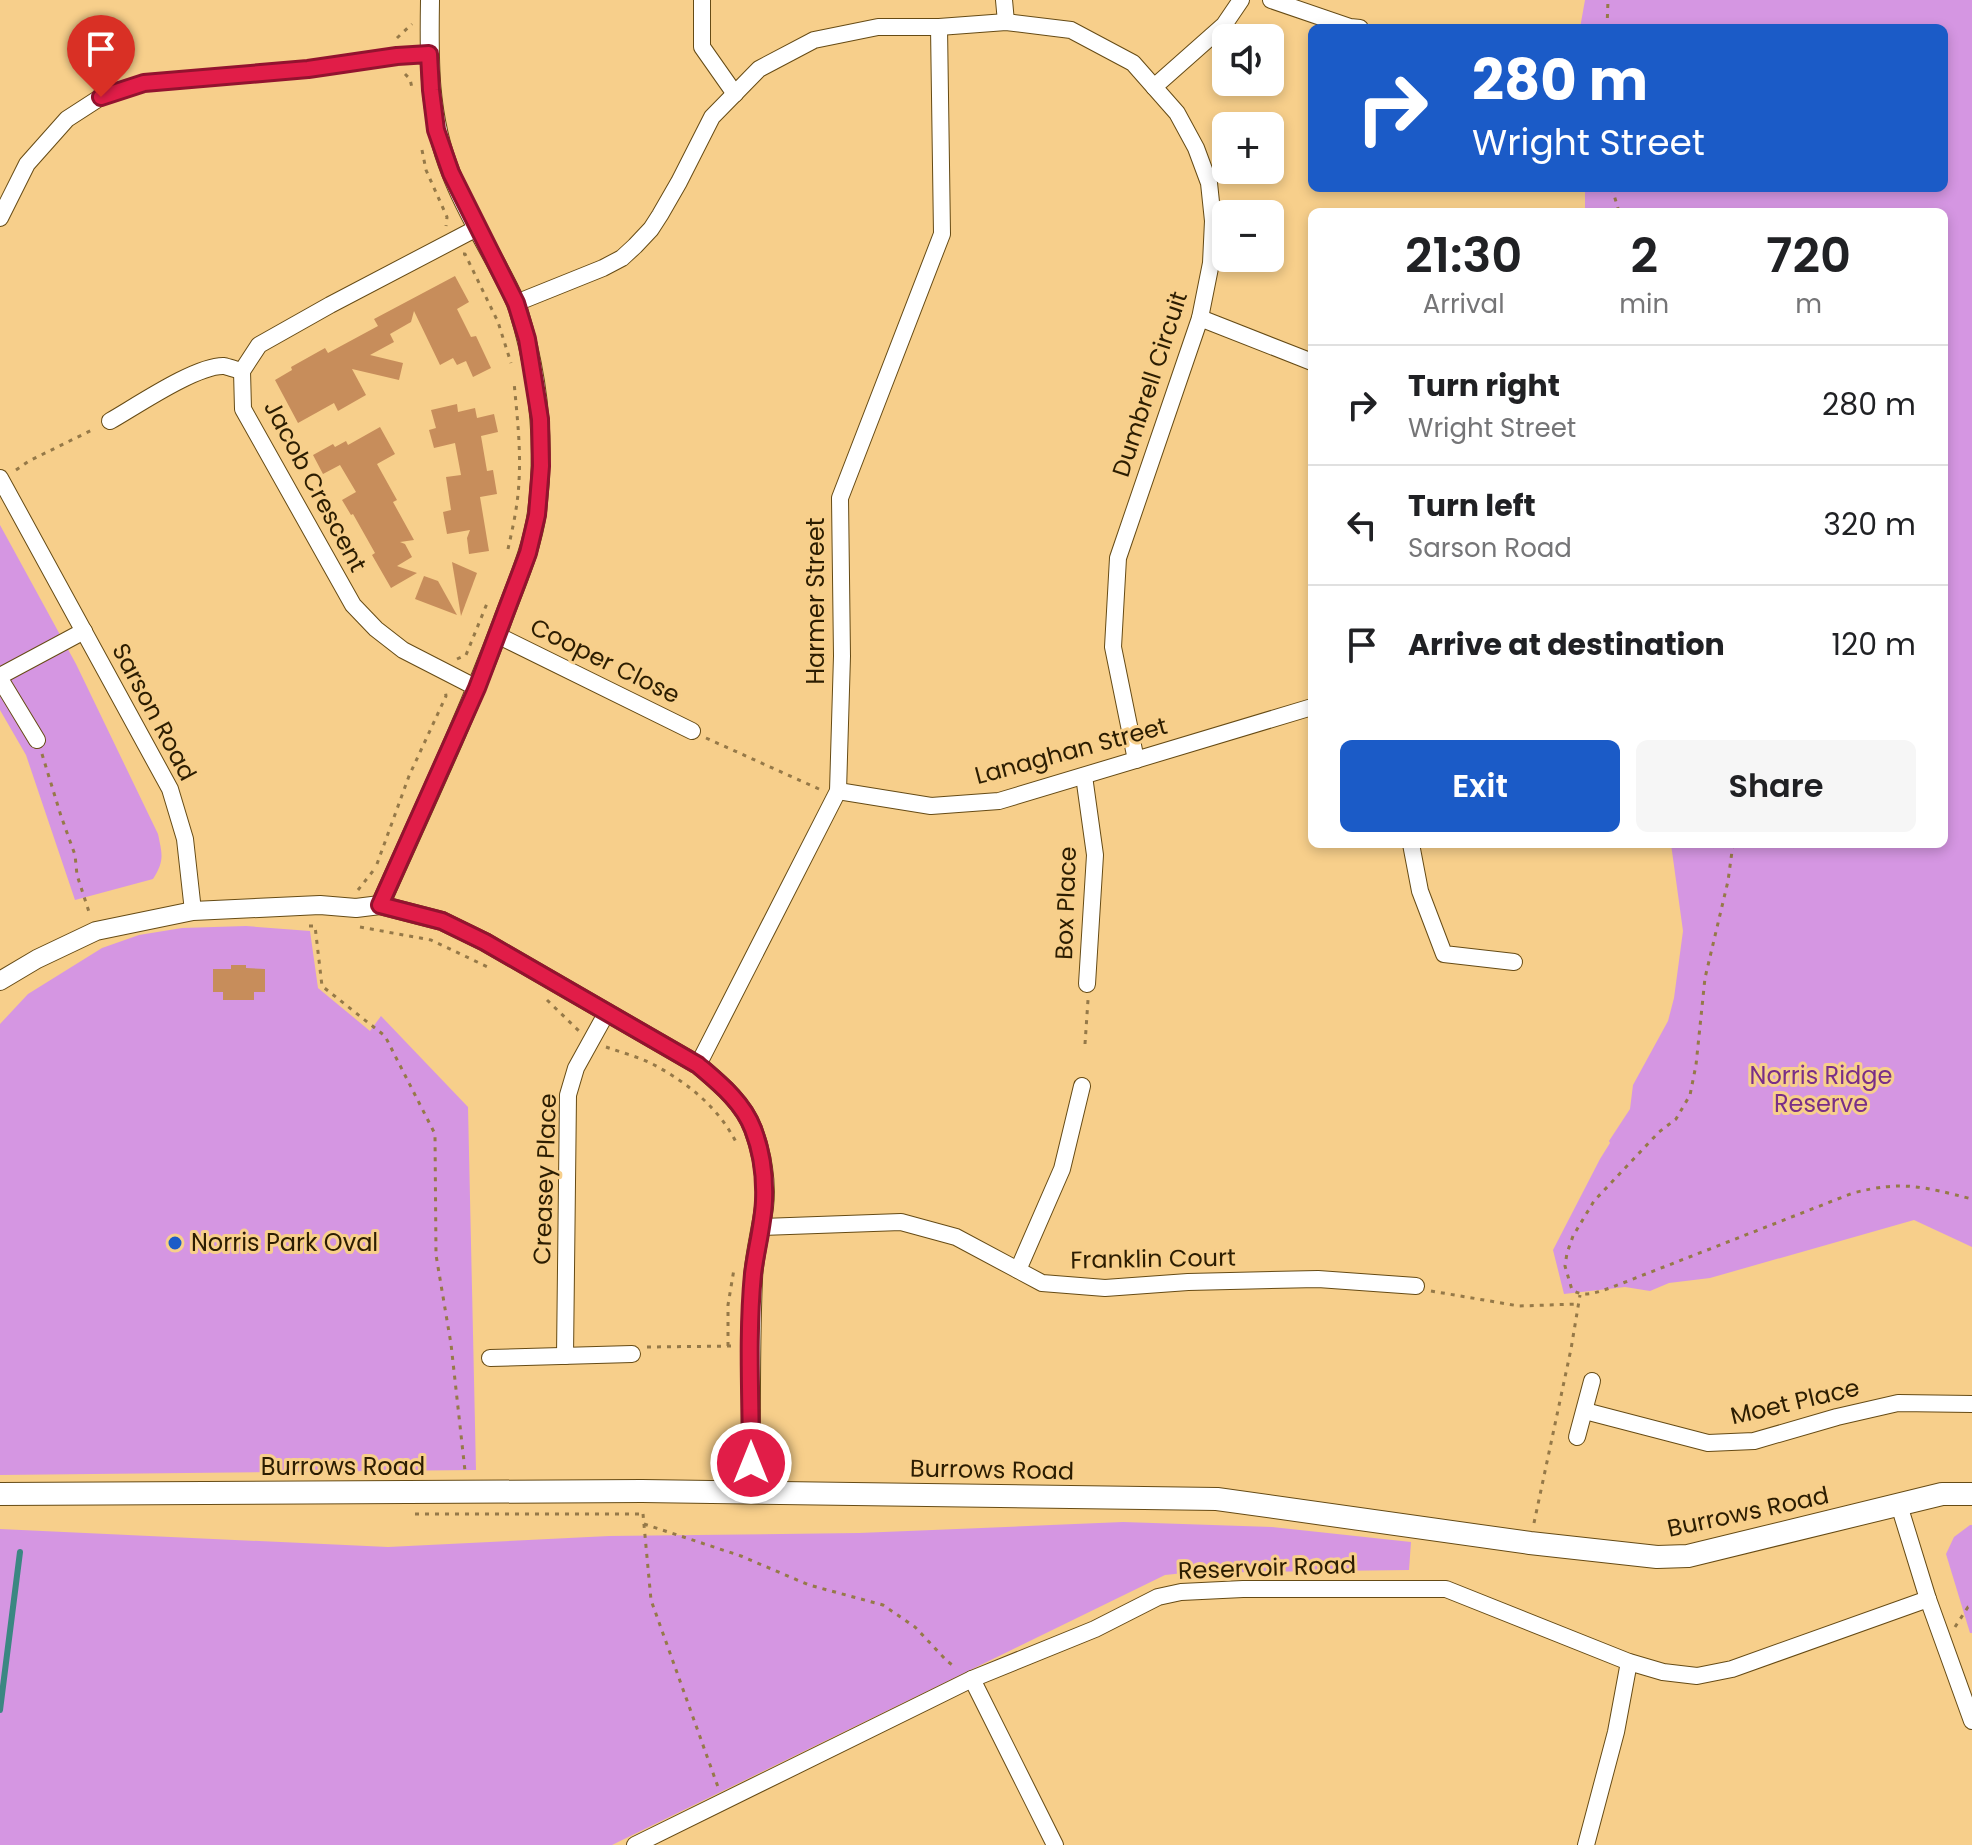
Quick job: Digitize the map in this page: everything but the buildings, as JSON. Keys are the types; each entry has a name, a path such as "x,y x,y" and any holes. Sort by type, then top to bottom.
{"main road":[{"name":"Burrows Road","path":"0,1494 751,1492 1217,1499 1530,1543 1657,1557 1688,1556 1942,1494 1972,1494"}],"street":[{"path":"380,905 477,688 528,553 537,515 541,466 540,419 534,377 516,303 451,173 436,130 429,54 430,0"},
{"path":"702,0 702,47 735,94"},
{"path":"1004,0 1006,22"},
{"path":"1154,87 1224,25 1241,0"},
{"path":"1271,0 1341,24"},
{"name":"Dumbrell Circuit","path":"516,303 622,258 651,229 660,215 712,117 759,69 814,40 878,27 1006,22 1071,30 1133,63 1177,113 1196,148 1209,183 1213,221 1211,263 1200,318 1118,558 1113,647 1136,760"},
{"name":"Harmer Street","path":"698,1065 830,791 842,656 840,498 942,234 939,27"},
{"path":"0,218 27,164 67,119 101,97 144,83 308,69 429,54"},
{"path":"110,421 206,370 223,366 242,371 259,345 477,228"},
{"path":"1200,318 1308,360"},
{"name":"Jacob Crescent","path":"242,371 243,409 353,605 376,629 403,650 477,688"},
{"name":"Sarson Road","path":"1,480 170,789 185,839 193,911"},
{"name":"Sarson Road","path":"37,740 0,677 84,631"},
{"name":"Cooper Close","path":"497,635 699,734"},
{"name":"Lanaghan Street","path":"830,791 931,806 999,801 1308,708"},
{"name":"Box Place","path":"1084,776 1095,855 1088,988"},
{"path":"1412,848 1420,891 1444,954 1514,962"},
{"path":"0,981 37,959 96,931 193,911 380,905 442,921 485,942 698,1065 727,1090 752,1126 764,1176 764,1204 753,1274 751,1492"},
{"name":"Creasey Place","path":"565,1356 568,1095 576,1068 607,1012"},
{"path":"1018,1270 1062,1169 1082,1086"},
{"name":"Franklin Court","path":"760,1227 901,1222 956,1237 1042,1283 1105,1288 1188,1282 1318,1279 1416,1286"},
{"path":"490,1358 635,1351"},
{"path":"1577,1437 1592,1381"},
{"name":"Moet Place","path":"1585,1411 1708,1443 1754,1441 1898,1403 1972,1404"},
{"path":"1899,1505 1928,1599 1972,1721"},
{"name":"Reservoir Road","path":"635,1845 972,1679 1095,1629 1158,1597 1181,1592 1446,1589 1629,1662 1663,1672 1697,1676 1732,1669 1928,1599"},
{"path":"1586,1845 1616,1732 1629,1662"},
{"path":"972,1679 1055,1845"}],"path":[{"path":"1607,24 1608,0"},
{"path":"412,23 395,40 398,67 410,79 413,94"},
{"path":"420,140 426,170 447,217 445,232 454,251 465,254 472,268 498,322 513,370"},
{"path":"505,559 519,482 514,383"},
{"path":"1,480 29,461 110,421"},
{"path":"488,601 466,655 453,661 443,682 446,696 409,776 375,869 358,890 356,908 357,926 431,940 496,971"},
{"path":"699,734 830,791"},
{"path":"37,740 96,931"},
{"path":"1732,848 1728,881 1705,978 1690,1095 1676,1119 1659,1132 1594,1201 1573,1236 1567,1253 1565,1266 1572,1290 1580,1295 1610,1288 1853,1193 1879,1187 1919,1186 1972,1199"},
{"path":"301,926 315,926 322,986 385,1036 435,1134 436,1255 451,1344 465,1469"},
{"path":"1085,1044 1088,988"},
{"path":"537,991 582,1034 603,1046 657,1066 705,1099 728,1127 741,1151"},
{"path":"728,1346 728,1305 734,1268"},
{"path":"1416,1286 1519,1306 1578,1304"},
{"path":"1530,1543 1580,1295"},
{"path":"635,1351 751,1346"},
{"path":"466,1515 643,1514 651,1600 724,1801"},
{"path":"644,1524 741,1556 809,1585 883,1605 915,1627 947,1661 972,1679"}],"green space":[{"name":"Norris Ridge Reserve","path":"1585,0 1972,0 1972,1247 1914,1220 1710,1278 1669,1283 1650,1291 1625,1287 1564,1294 1553,1250 1609,1141 1630,1109 1633,1085 1668,1021 1674,998 1683,931 1672,848 1948,848 1948,208 1585,208 1585,192 1948,192 1948,24 1581,24"},
{"path":"0,525 76,664 158,834 162,857 153,879 75,900 26,755 0,710"},
{"path":"246,926 310,931 318,988 370,1031 381,1016 468,1107 476,1470 0,1475 0,1024 28,994 102,948 139,935 182,928"},
{"path":"1123,1522 1272,1527 1411,1542 1409,1570 1165,1575 612,1845 0,1845 0,1529 388,1547 609,1536 859,1533"},
{"path":"1970,1525 1972,1633 1946,1554 1954,1537"}],"waterway":[{"path":"0,1710 20,1552"}],"place":[{"name":"Norris Park Oval","path":"175,1243"}],"route":[{"path":"101,97 144,83 308,69 429,54 436,130 451,173 516,303 527,339 540,419 541,466 537,515 528,553 477,688 380,905 442,921 485,942 698,1065 740,1106 752,1126 764,1176 764,1204 753,1274 751,1463"}]}
